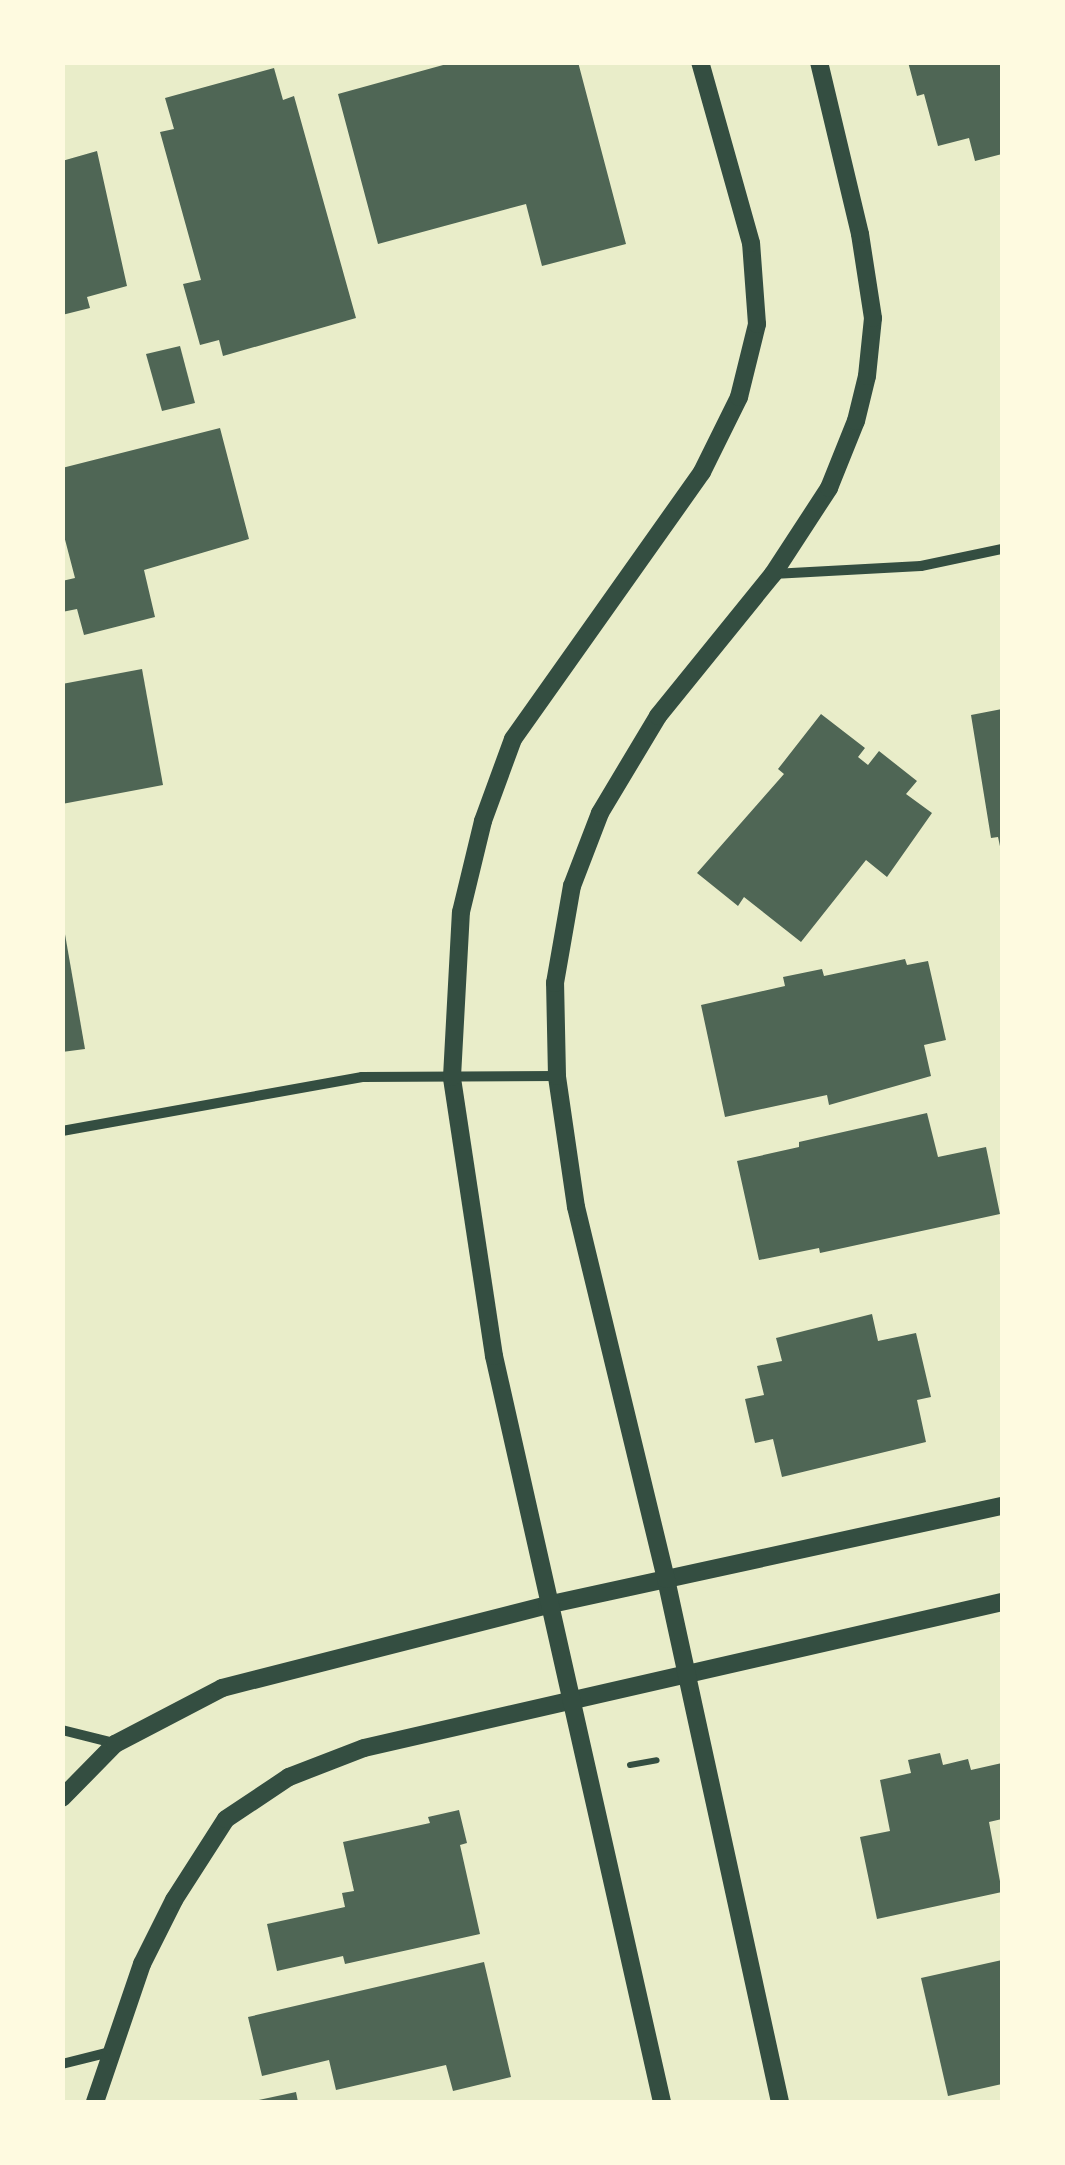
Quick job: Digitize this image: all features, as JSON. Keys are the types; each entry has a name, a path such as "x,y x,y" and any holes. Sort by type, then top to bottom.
{"street":[{"path":"662,2102 494,1356 452,1077 461,912 483,821 513,738 702,472 740,397 757,324 751,243 700,62"},
{"path":"780,2102 666,1579 576,1207 557,1076 555,983 572,886 600,813 658,716 774,574 829,488 856,421 873,318 860,234 819,62"},
{"path":"774,574 921,566 1002,549"},
{"path":"62,1132 362,1077 557,1076"},
{"path":"62,1798 116,1744 222,1688 547,1605 1002,1506"},
{"path":"96,2102 142,1964 174,1900 226,1819 289,1777 364,1748 1002,1602"},
{"path":"62,1730 116,1744"},
{"path":"62,2064 110,2052"}],"path":[{"path":"614,1769 662,1758"}],"building":[{"path":"454,62 578,62 626,244 542,266 526,204 378,244 338,94"},
{"path":"908,62 1002,62 1002,154 975,161 969,138 938,146 924,94 917,96"},
{"path":"274,68 283,100 294,96 356,318 223,356 219,340 200,345 183,284 201,280 160,132 174,129 165,98"},
{"path":"97,151 127,286 87,297 90,308 62,315 62,161"},
{"path":"180,346 195,403 162,411 146,354"},
{"path":"220,428 249,539 144,570 155,617 84,635 77,609 62,612 62,581 75,578 62,528 62,468"},
{"path":"142,669 163,785 62,804 62,684"},
{"path":"1002,709 1001,851 998,837 991,838 971,715"},
{"path":"821,714 865,748 858,757 868,765 879,751 917,781 906,794 932,813 887,877 866,860 801,942 744,897 738,906 697,873 784,774 778,769"},
{"path":"62,917 85,1049 62,1052"},
{"path":"905,959 907,965 928,961 946,1040 924,1045 931,1076 829,1105 827,1095 725,1117 701,1005 785,986 783,977 822,969 824,976"},
{"path":"927,1113 938,1157 986,1147 1000,1214 820,1253 819,1248 759,1260 737,1161 799,1147 799,1142"},
{"path":"872,1314 878,1341 916,1333 931,1397 917,1400 926,1442 782,1477 773,1439 755,1443 745,1399 764,1395 757,1366 782,1361 776,1338"},
{"path":"940,1753 943,1765 968,1759 971,1770 1002,1763 1002,1819 989,1822 1002,1892 877,1919 860,1837 890,1831 880,1780 911,1773 908,1760"},
{"path":"459,1810 467,1843 460,1845 480,1934 345,1964 343,1956 277,1971 267,1924 345,1907 342,1893 354,1891 343,1842 430,1823 428,1817"},
{"path":"1002,1960 1002,2084 948,2096 921,1978"},
{"path":"484,1962 511,2077 453,2091 446,2065 336,2090 329,2060 262,2076 248,2017"},
{"path":"296,2092 298,2102 254,2102 254,2101"}]}
